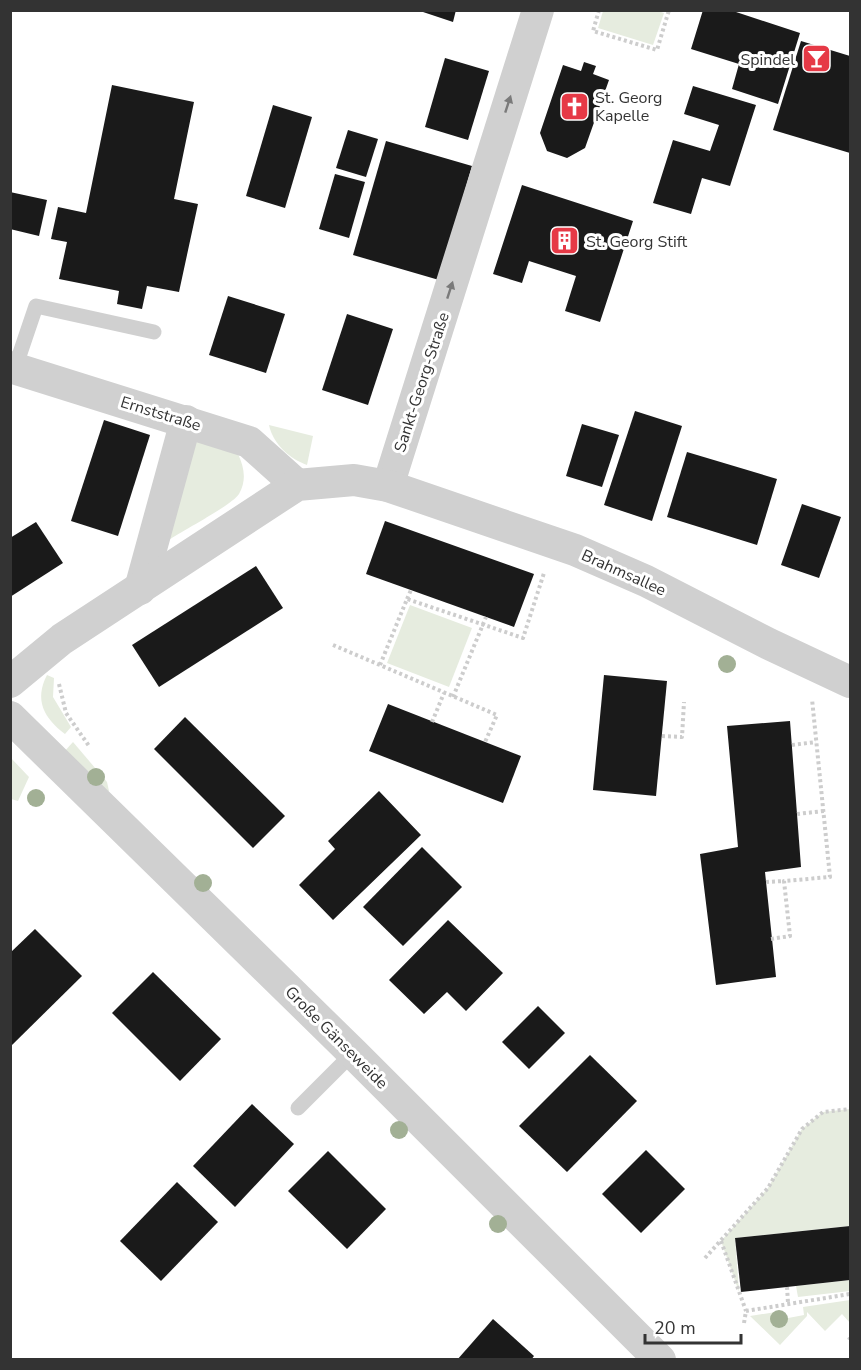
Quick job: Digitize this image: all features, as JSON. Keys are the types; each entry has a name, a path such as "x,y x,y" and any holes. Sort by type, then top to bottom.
{"street":[{"name":"Sankt-Georg-Straße","path":"388,486 538,10"},
{"name":"Ernststraße","path":"13,367 249,442 297,485"},
{"path":"140,589 186,421"},
{"path":"10,682 62,639 297,485 354,480 388,486"},
{"name":"Brahmsallee","path":"388,486 554,543 646,581 850,682"},
{"name":"Große Gänseweide","path":"10,717 353,1053 660,1359"}],"lane":[{"path":"13,367 36,306 154,332"},
{"path":"298,1108 353,1053"}],"path":[{"path":"599,10 593,31 657,50 669,10"},
{"path":"407,599 523,639 554,543"},
{"path":"380,665 411,590"},
{"path":"453,697 486,617"},
{"path":"333,645 496,715 486,742"},
{"path":"766,882 830,877 808,662"},
{"path":"59,678 59,692 66,713 93,753"},
{"path":"432,722 444,693"},
{"path":"662,736 682,737 684,702"},
{"path":"792,746 816,742"},
{"path":"796,814 824,812"},
{"path":"771,939 790,936 784,881"},
{"path":"705,1258 768,1188 802,1129 823,1112 850,1109"},
{"path":"721,1241 746,1311 744,1323"},
{"path":"787,1287 789,1303"},
{"path":"746,1311 850,1294"}],"shaded area":[{"path":"655,10 664,13 653,45 598,28 603,11"},
{"path":"269,425 313,436 307,465 294,459 283,450 274,438"},
{"path":"195,434 238,454 243,469 243,484 235,499 169,540"},
{"path":"410,605 472,628 449,687 387,663"},
{"path":"47,675 54,678 53,697 71,727 65,734 52,722 43,708 41,693"},
{"path":"73,742 107,782 109,791 105,793 64,752"},
{"path":"11,758 29,777 18,801 11,799"},
{"path":"850,1109 850,1226 735,1238 739,1292 721,1241 768,1188 802,1129 823,1112"},
{"path":"850,1280 850,1291 798,1297 796,1286"},
{"path":"850,1300 850,1323 842,1314 825,1331 807,1312 807,1316 780,1345 750,1316 782,1311 783,1319 804,1315 803,1307"}],"building":[{"path":"417,10 456,10 453,22"},
{"path":"703,10 730,10 800,33 778,104 732,89 739,64 691,49"},
{"path":"801,41 850,56 850,153 773,130"},
{"path":"445,58 489,71 468,140 425,127"},
{"name":"St. Georg Kapelle","path":"584,62 596,66 593,74 609,80 585,148 567,158 547,151 540,133 563,65 581,71"},
{"path":"112,85 194,102 174,199 198,204 179,292 147,286 142,309 117,304 119,291 59,279 67,242 51,239 58,207 86,213"},
{"path":"693,86 756,105 730,186 702,178 691,214 653,203 673,140 710,151 719,125 684,114"},
{"path":"273,105 312,117 285,208 246,196"},
{"path":"348,130 378,139 366,177 336,168"},
{"path":"386,141 472,166 439,280 353,255"},
{"path":"335,174 365,182 349,238 319,229"},
{"name":"St. Georg Stift","path":"522,185 633,221 600,322 565,311 576,276 529,261 522,283 493,274"},
{"path":"10,192 47,200 39,236 10,229"},
{"path":"228,296 285,314 266,373 209,355"},
{"path":"347,314 393,329 368,405 322,390"},
{"path":"635,411 682,426 652,521 604,505"},
{"path":"104,420 150,435 118,536 71,521"},
{"path":"582,424 619,435 602,487 566,476"},
{"path":"687,452 777,479 757,545 667,517"},
{"path":"802,504 841,517 819,578 781,565"},
{"path":"385,521 534,574 514,627 366,574"},
{"path":"36,522 63,563 10,597 10,538"},
{"path":"256,566 283,608 159,687 132,645"},
{"path":"604,675 667,681 656,796 593,790"},
{"path":"388,704 521,756 503,803 369,751"},
{"path":"185,717 285,816 253,848 154,749"},
{"path":"790,721 801,867 765,872 776,977 716,985 700,854 738,847 727,726"},
{"path":"379,791 421,835 333,920 299,885 335,849 328,841"},
{"path":"422,847 462,887 403,946 363,907"},
{"path":"448,920 503,973 466,1011 447,992 424,1014 389,980"},
{"path":"35,929 82,976 10,1047 10,953"},
{"path":"153,972 221,1039 180,1081 112,1013"},
{"path":"538,1006 565,1033 529,1069 502,1042"},
{"path":"590,1055 637,1101 567,1172 519,1126"},
{"path":"252,1104 294,1144 235,1207 193,1166"},
{"path":"646,1150 685,1189 641,1233 602,1194"},
{"path":"328,1151 386,1209 347,1249 288,1191"},
{"path":"177,1182 218,1222 161,1281 120,1241"},
{"path":"850,1226 850,1280 741,1292 735,1238"},
{"path":"493,1319 534,1356 531,1360 457,1360"}],"place":[{"name":"Spindel","path":"816,59"},
{"name":"St. Georg Kapelle","path":"574,106"},
{"name":"St. Georg Stift","path":"565,241"}]}
